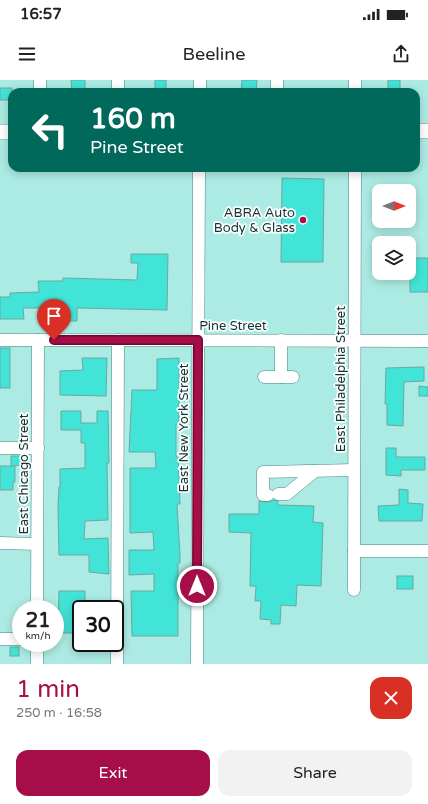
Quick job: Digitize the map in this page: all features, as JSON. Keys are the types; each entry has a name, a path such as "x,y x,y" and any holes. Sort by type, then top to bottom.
{"street":[{"name":"East New York Street","path":"197,664 200,172"},
{"name":"East Philadelphia Street","path":"354,590 355,172"},
{"name":"Pine Street","path":"0,340 428,340"},
{"name":"East Chicago Street","path":"37,600 38,340"},
{"path":"117,664 118,340"},
{"path":"264,377 287,377 281,340"},
{"path":"0,448 38,448"},
{"path":"316,471 287,494 263,495 263,472 354,470"},
{"path":"293,471 293,488"},
{"path":"0,544 37,544"},
{"path":"354,550 428,551"},
{"path":"0,639 12,639"},
{"path":"37,652 37,664"}],"building":[{"path":"71,80 85,80 85,88 72,88"},
{"path":"155,80 166,80 166,88 155,88"},
{"path":"242,80 257,80 256,88 241,88"},
{"path":"388,80 400,80 400,88 388,88"},
{"path":"0,88 8,88 8,100 0,100"},
{"name":"ABRA Auto Body & Glass","path":"282,178 324,179 323,262 281,262"},
{"path":"131,254 168,254 167,310 77,308 77,321 65,321 65,309 62,308 23,308 24,319 0,319 0,297 10,297 10,293 39,292 38,281 63,281 63,278 137,280 138,263 131,263"},
{"path":"416,258 428,258 428,292 410,292 410,280 416,280"},
{"path":"0,348 10,348 10,388 0,388"},
{"path":"82,358 107,358 106,396 60,395 60,371 83,370"},
{"path":"179,358 179,424 176,424 176,457 178,457 180,504 177,504 180,555 180,563 178,563 178,636 132,636 131,591 154,591 154,574 129,575 129,550 154,550 153,532 130,533 130,468 156,468 155,452 129,452 132,390 157,390 157,359"},
{"path":"424,367 424,381 404,382 403,426 387,425 387,404 385,404 386,368"},
{"path":"419,386 428,387 428,396 419,396"},
{"path":"61,411 81,411 81,423 97,423 97,411 108,411 108,520 85,521 84,539 108,538 109,574 89,572 89,555 59,555 58,507 60,469 85,468 85,443 81,443 81,430 61,430"},
{"path":"386,448 396,448 396,457 425,457 425,470 401,470 401,476 386,475"},
{"path":"11,456 21,456 21,465 11,466"},
{"path":"0,466 15,466 15,482 13,482 13,490 0,490"},
{"path":"399,489 408,490 408,503 423,504 422,521 379,521 378,506 399,505"},
{"path":"274,500 278,501 278,505 314,506 313,522 323,523 321,586 297,585 296,606 281,605 280,624 271,624 271,620 260,619 261,601 255,601 256,586 250,586 251,533 229,532 229,514 259,514 259,501 268,502"},
{"path":"397,576 413,576 413,589 397,589"},
{"path":"59,591 85,591 85,600 72,600 72,633 64,633 64,600 59,600"},
{"path":"10,647 12,647 12,652 19,652 19,656 10,656"}],"place":[{"name":"ABRA Auto Body & Glass","path":"303,220"}],"route":[{"path":"54,340 198,340 197,586"}]}
